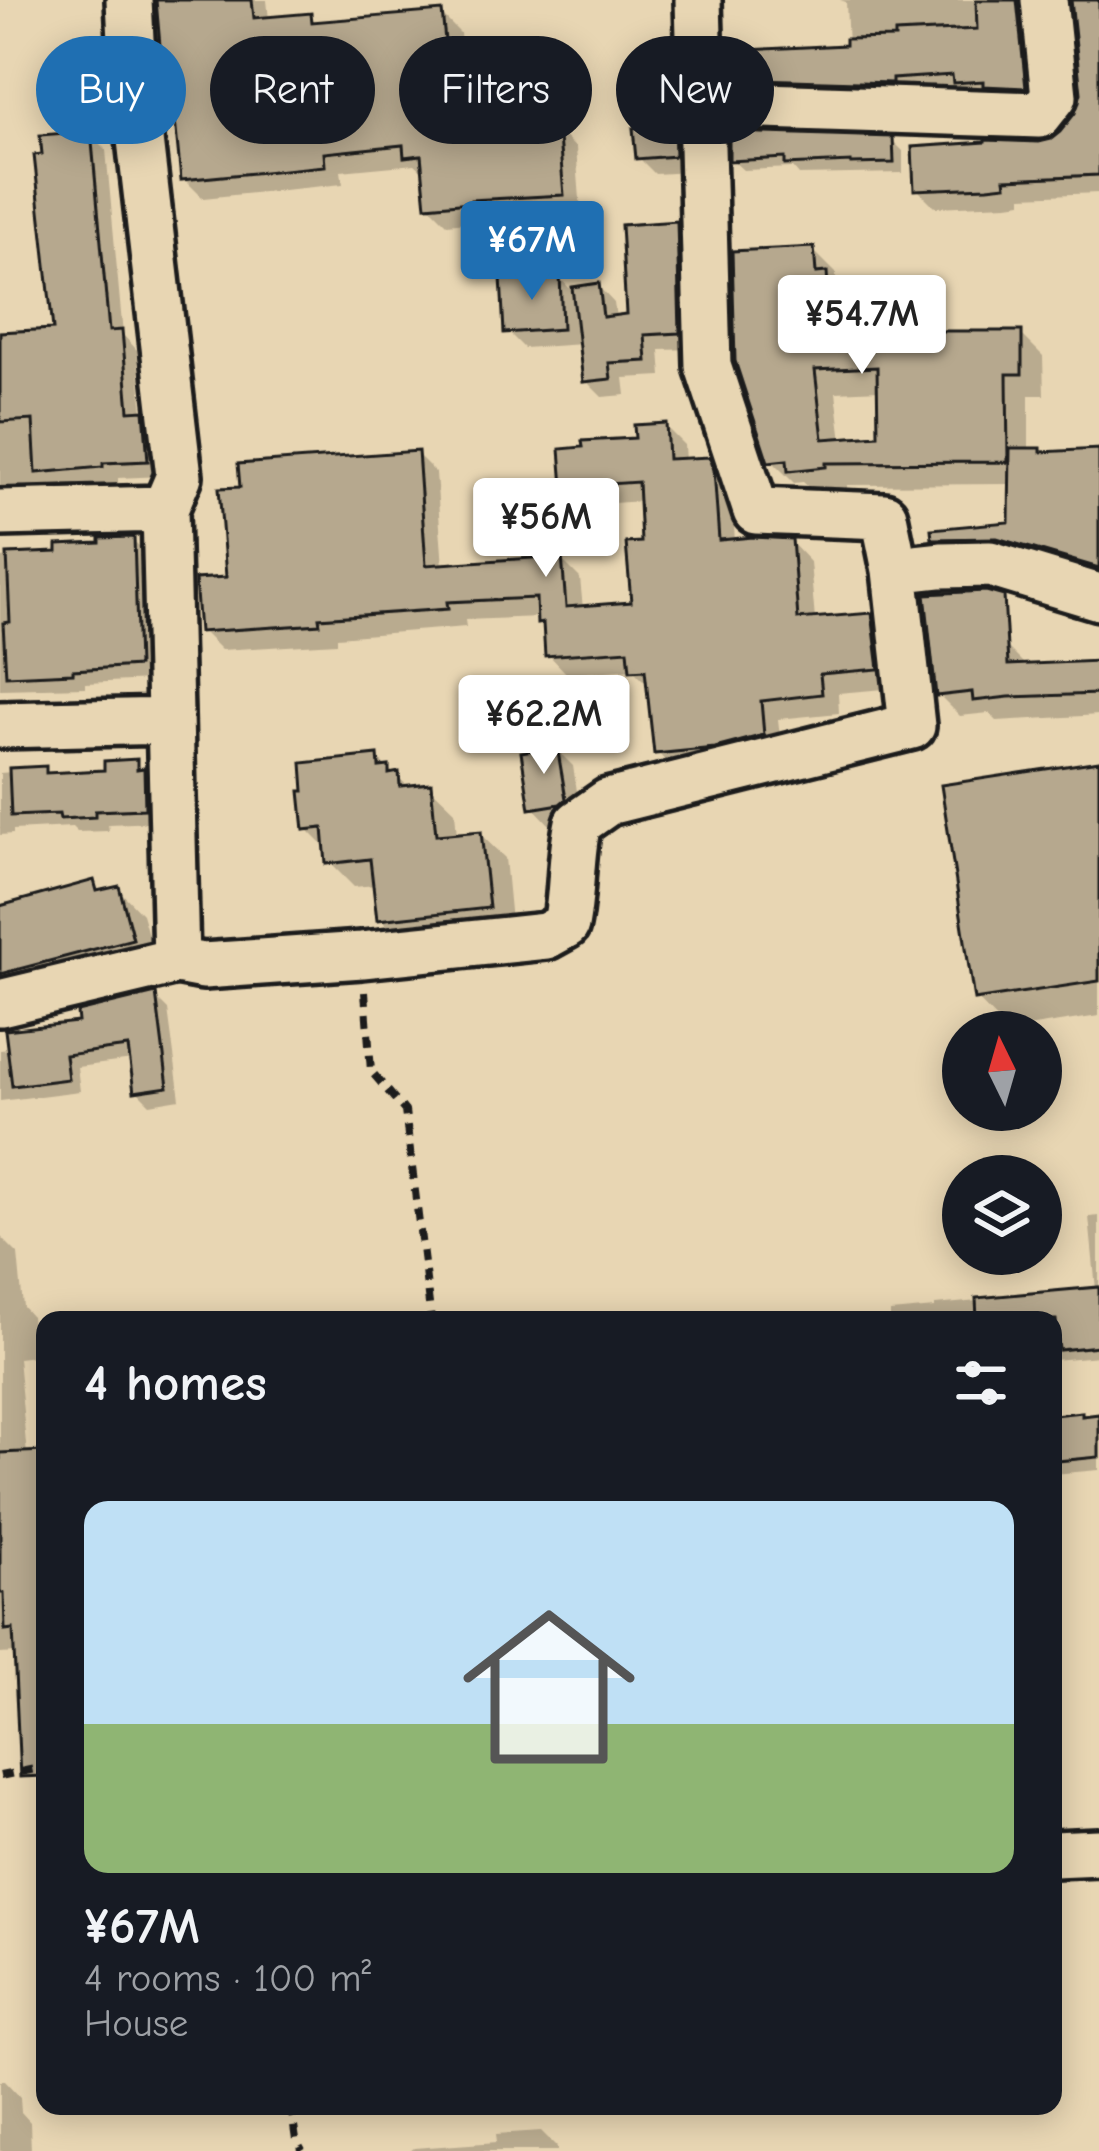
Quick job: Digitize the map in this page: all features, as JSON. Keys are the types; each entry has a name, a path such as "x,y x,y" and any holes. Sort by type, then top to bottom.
{"street":[{"path":"129,0 133,79 178,476 165,509 176,961"},
{"path":"698,0 699,36"},
{"path":"774,106 1039,115 1054,96 1044,0"},
{"path":"0,1003 176,961 203,966 546,936 566,925 578,823 608,802 912,726 895,570 884,516 756,511 708,366 701,144"},
{"path":"0,513 165,509"},
{"path":"895,570 990,564 1099,597"},
{"path":"0,725 170,721"},
{"path":"1062,1854 1099,1852"}],"path":[{"path":"362,955 371,1071 405,1111 430,1311"},
{"path":"0,1775 36,1769"},
{"path":"292,2115 302,2151"}],"building":[{"path":"156,0 252,0 254,18 311,13 312,22 442,11 444,36 399,36 399,144 560,144 564,195 426,206 421,155 404,157 403,145 324,153 325,166 181,180 177,144 186,144 186,36 159,36"},
{"path":"976,0 1017,0 1026,88 983,86 983,81 953,83 952,75 892,79 892,83 774,79 774,49 845,45 845,39 895,38 895,33 977,29"},
{"path":"1071,0 1099,0 1099,175 1005,179 1006,185 914,190 912,147 985,140 1039,142 1060,132 1075,113 1081,93"},
{"path":"774,133 893,137 894,163 785,165 785,158 729,161 729,144 774,144"},
{"path":"41,144 92,144 109,331 122,330 129,411 144,410 148,461 36,473 33,420 0,422 0,332 53,329 34,155 42,154"},
{"path":"635,144 675,144 675,156 636,159"},
{"path":"677,221 680,333 645,335 647,361 609,363 611,379 583,382 572,287 599,283 603,317 626,314 621,225"},
{"path":"814,247 816,273 827,272 831,337 907,336 907,331 1022,331 1022,374 1007,374 1008,462 826,463 826,467 788,471 787,460 768,462 735,361 732,251","holes":["877,367 878,435 823,439 815,370"]},
{"path":"560,274 562,329 504,333 501,277"},
{"path":"666,423 668,459 710,457 719,540 792,539 798,619 872,613 879,669 820,674 822,694 761,701 764,735 715,748 654,754 645,670 630,671 628,650 545,656 536,598 447,602 448,609 199,632 195,579 226,577 219,488 240,487 238,464 418,451 426,565 562,556 566,607 631,602 626,543 641,542 638,482 563,487 560,449 583,447 582,441 635,438 634,425"},
{"path":"1010,448 1041,448 1041,452 1099,449 1099,568 997,538 932,539 931,529 1009,522"},
{"path":"134,537 138,666 6,676 7,554 57,552 57,545"},
{"path":"986,591 1004,596 1008,665 1099,661 1099,694 973,701 972,692 936,696 925,594"},
{"path":"557,746 566,799 530,809 521,752"},
{"path":"378,755 379,767 389,766 389,774 399,772 400,786 431,783 436,835 481,831 489,908 377,920 370,859 326,864 323,828 304,830 302,763"},
{"path":"137,759 137,769 144,768 145,809 95,811 95,817 60,819 59,814 11,816 9,768 46,766 46,773 104,770 104,761"},
{"path":"1099,761 1099,981 974,1000 941,785"},
{"path":"94,880 97,891 119,886 133,939 0,974 0,906"},
{"path":"156,993 168,1087 134,1092 128,1047 65,1055 68,1079 12,1086 5,1030 78,1022 77,1012"},
{"path":"1099,1287 1099,1346 1062,1350 1062,1311 977,1311 976,1298"},
{"path":"1062,1414 1099,1414 1099,1457 1062,1461"},
{"path":"36,1451 36,1776 20,1777 13,1629 5,1630 4,1593 0,1593 0,1453"}]}
